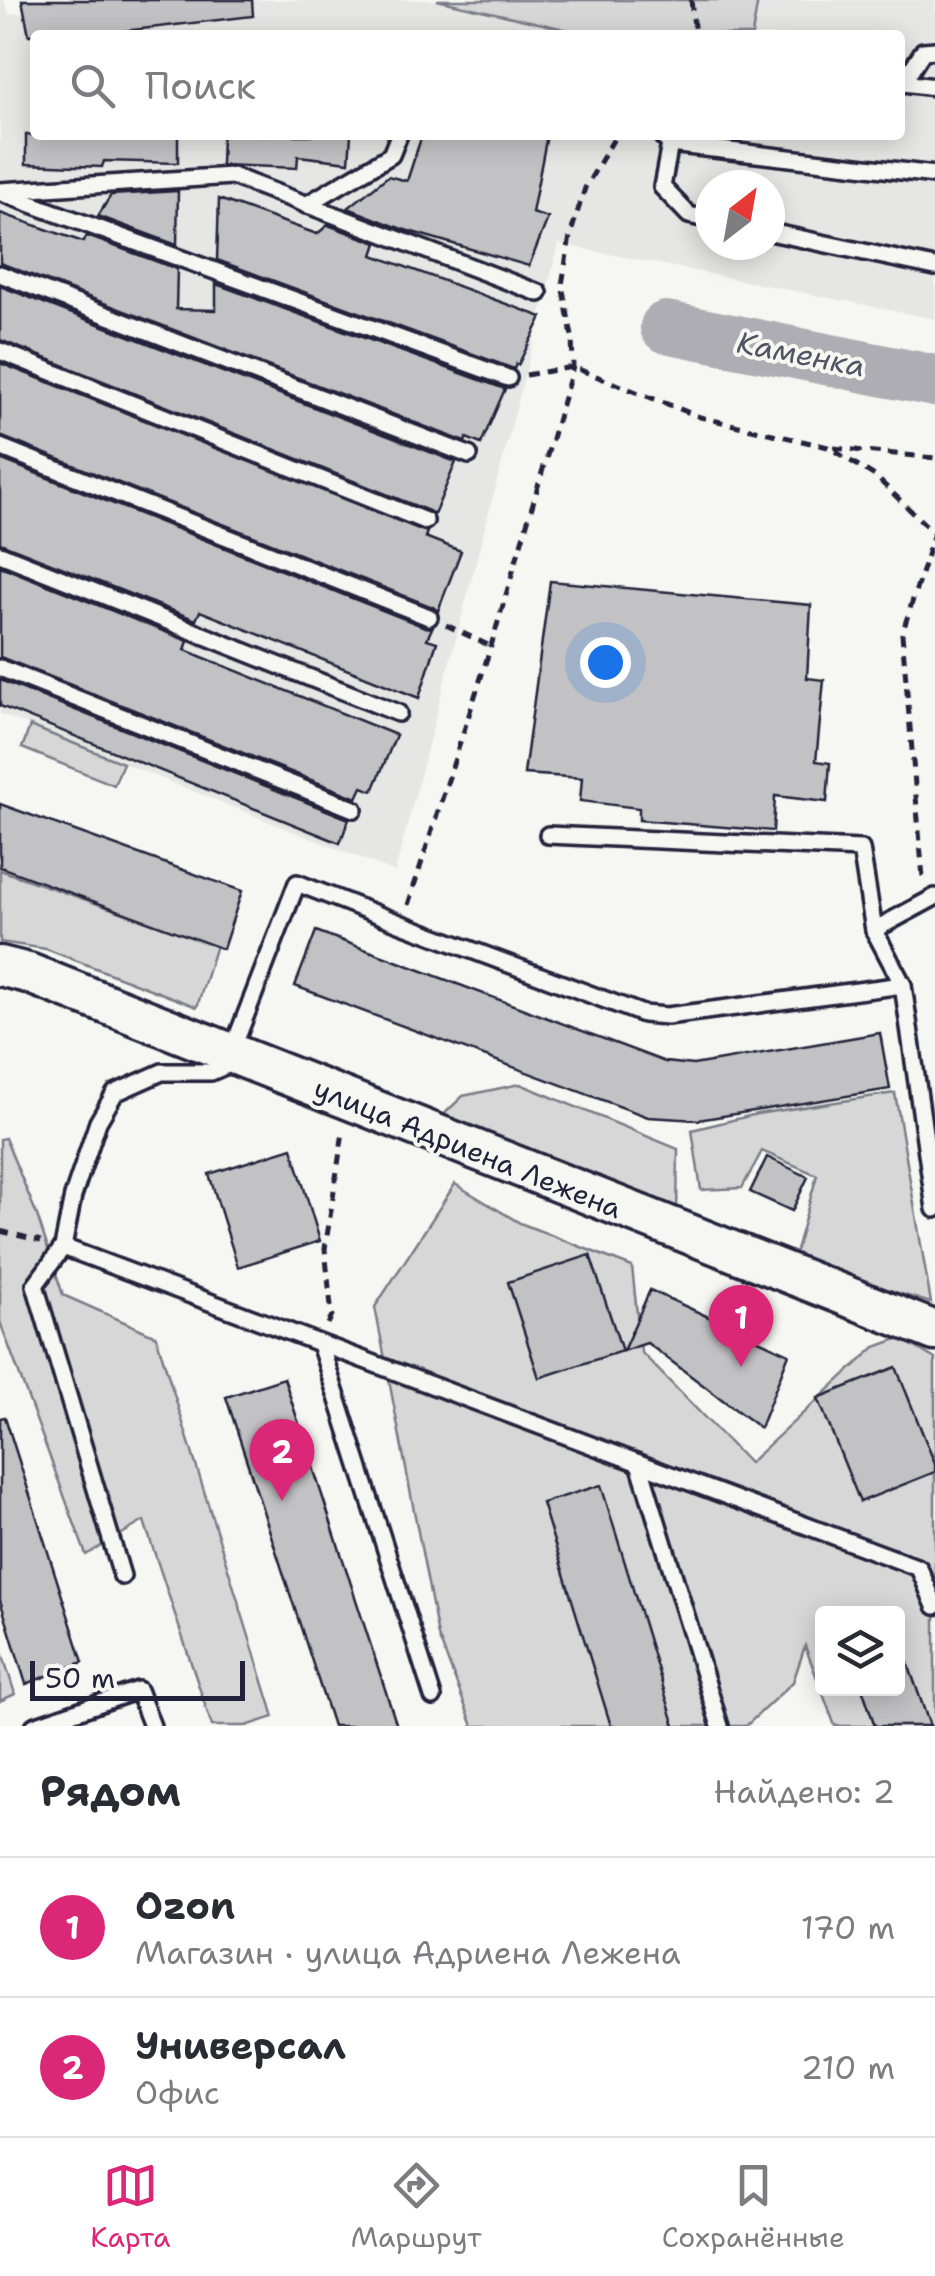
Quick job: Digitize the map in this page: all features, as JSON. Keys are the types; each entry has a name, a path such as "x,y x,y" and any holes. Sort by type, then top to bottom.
{"street":[{"name":"улица Адриена Лежена","path":"0,966 28,973 935,1331"}],"lane":[{"path":"905,78 923,51 935,50"},
{"path":"905,83 935,88"},
{"path":"306,205 391,155 397,140"},
{"path":"695,217 689,216 662,187 665,140 935,175"},
{"path":"0,192 232,176 539,293"},
{"path":"0,192 508,378"},
{"path":"785,235 935,266"},
{"path":"0,274 469,455"},
{"path":"0,351 426,522"},
{"path":"0,447 430,617"},
{"path":"0,554 398,713"},
{"path":"0,668 354,809"},
{"path":"548,834 861,849 874,930 903,985 935,1209"},
{"path":"122,1576 35,1285 62,1247 72,1196 98,1122 115,1093 162,1072 211,1072 236,1056 298,882 643,1014 666,1016 903,985"},
{"path":"874,930 930,900"},
{"path":"62,1247 919,1568 935,1606"},
{"path":"320,1344 433,1697"},
{"path":"640,1462 720,1726"},
{"path":"34,1726 138,1690 152,1726"}],"path":[{"path":"690,0 693,30"},
{"path":"402,924 573,366 572,336 562,285 570,236 585,188 613,140"},
{"path":"508,378 573,366 700,417 828,447 935,458"},
{"path":"828,447 876,476 934,533 902,634 930,900"},
{"path":"430,617 490,646"},
{"path":"320,1344 332,1316 325,1249 343,1129"},
{"path":"0,1231 62,1247"}],"shaded area":[{"path":"0,0 4,0 9,14 186,0 437,0 569,30 30,30 30,140 905,140 905,30 753,30 758,0 935,0 935,319 559,244 395,872 0,714"},
{"path":"437,0 758,0 753,30 569,30"},
{"path":"30,726 123,763 114,785 22,748"},
{"path":"0,870 216,945 197,1007 46,949 0,942"},
{"path":"520,1084 678,1149 677,1213 438,1120 463,1096"},
{"path":"895,1093 931,1303 793,1261 817,1175 762,1151 742,1188 701,1190 692,1130 757,1114"},
{"path":"5,1138 37,1215 63,1295 156,1336 274,1717 246,1726 212,1726 144,1521 86,1555 0,1322 0,1139"},
{"path":"455,1184 520,1223 632,1267 641,1352 749,1463 875,1347 900,1338 935,1359 935,1726 835,1726 824,1696 905,1696 905,1606 815,1606 815,1673 805,1646 793,1682 746,1726 473,1726 438,1636 375,1307"},
{"path":"0,1646 15,1694 0,1701"}],"building":[{"path":"22,0 252,0 253,16 133,30 30,30 29,35"},
{"path":"26,135 30,135 30,140 178,140 178,163 104,161 102,167 26,164"},
{"path":"222,140 351,140 349,162 298,156 297,168 221,165"},
{"path":"420,140 546,140 532,213 548,218 529,266 402,229 348,208 388,176 407,181"},
{"path":"178,191 177,245 98,216 111,195"},
{"path":"219,199 317,234 328,225 377,243 373,255 542,317 514,369 217,260"},
{"path":"0,213 83,242 87,236 177,269 176,309 216,310 216,284 505,389 481,444 467,438 465,442 0,263"},
{"path":"0,286 456,462 434,515 0,340"},
{"path":"0,363 427,532 425,537 461,551 438,611 0,436"},
{"path":"0,459 432,628 427,639 437,642 419,698 200,611 196,620 0,543"},
{"path":"0,566 188,641 185,650 396,735 373,791 362,787 357,798 0,657"},
{"path":"550,581 811,605 807,678 824,680 816,761 830,763 827,802 775,796 773,831 639,820 639,808 580,801 582,778 524,774"},
{"path":"0,680 349,819 340,843 0,706"},
{"path":"0,804 242,891 223,949 0,867"},
{"path":"316,931 665,1062 693,1065 880,1033 890,1089 698,1120 648,1117 295,986"},
{"path":"292,1148 320,1241 238,1267 209,1174"},
{"path":"767,1157 808,1177 792,1211 750,1192"},
{"path":"590,1255 622,1351 539,1378 508,1282"},
{"path":"650,1290 789,1354 760,1428 647,1343 623,1351"},
{"path":"896,1367 935,1472 860,1502 818,1398"},
{"path":"284,1378 397,1726 333,1726 226,1397"},
{"path":"5,1417 83,1662 26,1684 0,1600 0,1418"},
{"path":"601,1485 675,1726 611,1726 542,1503"},
{"path":"905,1655 930,1726 875,1726 865,1696 905,1696"}],"waterway":[{"name":"Каменка","path":"666,327 935,381"}],"place":[{"name":"Ozon","path":"741,1367"},
{"name":"Универсал","path":"282,1501"}]}
